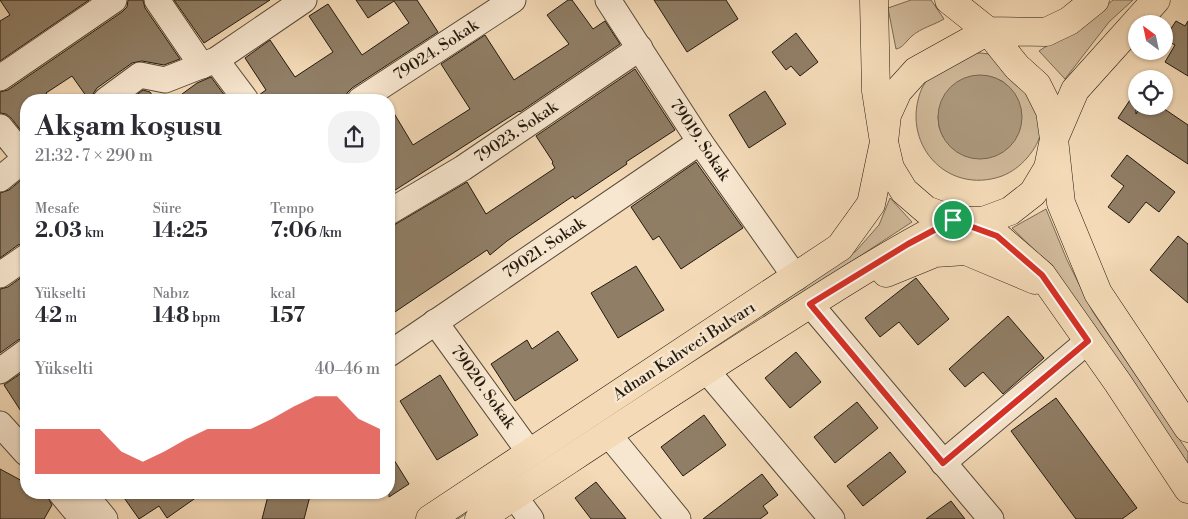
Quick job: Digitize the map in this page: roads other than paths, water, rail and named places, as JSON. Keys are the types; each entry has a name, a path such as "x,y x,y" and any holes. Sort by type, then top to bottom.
{"main road":[{"path":"874,0 876,91 884,142 890,168 904,191 926,210 997,236 1042,275 1188,489"},
{"path":"949,0 988,31 1017,67 1037,85 1050,111 1060,203 1098,293 1188,428"},
{"path":"884,142 887,115 898,91 916,71 988,31 1046,32 1069,21 1095,0"},
{"path":"953,220 982,220 1010,211 1033,193 1048,168 1054,140 1075,90 1156,0"},
{"name":"Adnan Kahveci Bulvarı","path":"430,519 796,278 840,247 871,204 884,142"},
{"name":"Adnan Kahveci Bulvarı","path":"479,519 810,304 908,244 953,220"},
{"path":"810,304 935,253 966,251 1050,287"}],"street":[{"path":"0,78 114,0"},
{"path":"157,0 209,63 240,94"},
{"path":"114,94 140,75 165,80 209,63 304,0"},
{"name":"79024. Sokak","path":"369,94 513,0"},
{"name":"79019. Sokak","path":"608,0 700,142 796,278"},
{"name":"79023. Sokak","path":"395,208 464,168 640,48"},
{"path":"0,127 20,152"},
{"name":"79021. Sokak","path":"395,350 700,142"},
{"path":"0,178 20,163"},
{"path":"0,275 20,261"},
{"path":"810,304 990,519"},
{"name":"79020. Sokak","path":"435,322 530,453"},
{"path":"943,463 1088,341"},
{"path":"0,371 20,356"},
{"path":"706,370 832,519"},
{"path":"0,424 20,446"},
{"path":"609,435 678,519"},
{"path":"514,496 532,519"},
{"path":"67,507 84,499"},
{"path":"67,507 96,508 105,519"}]}
